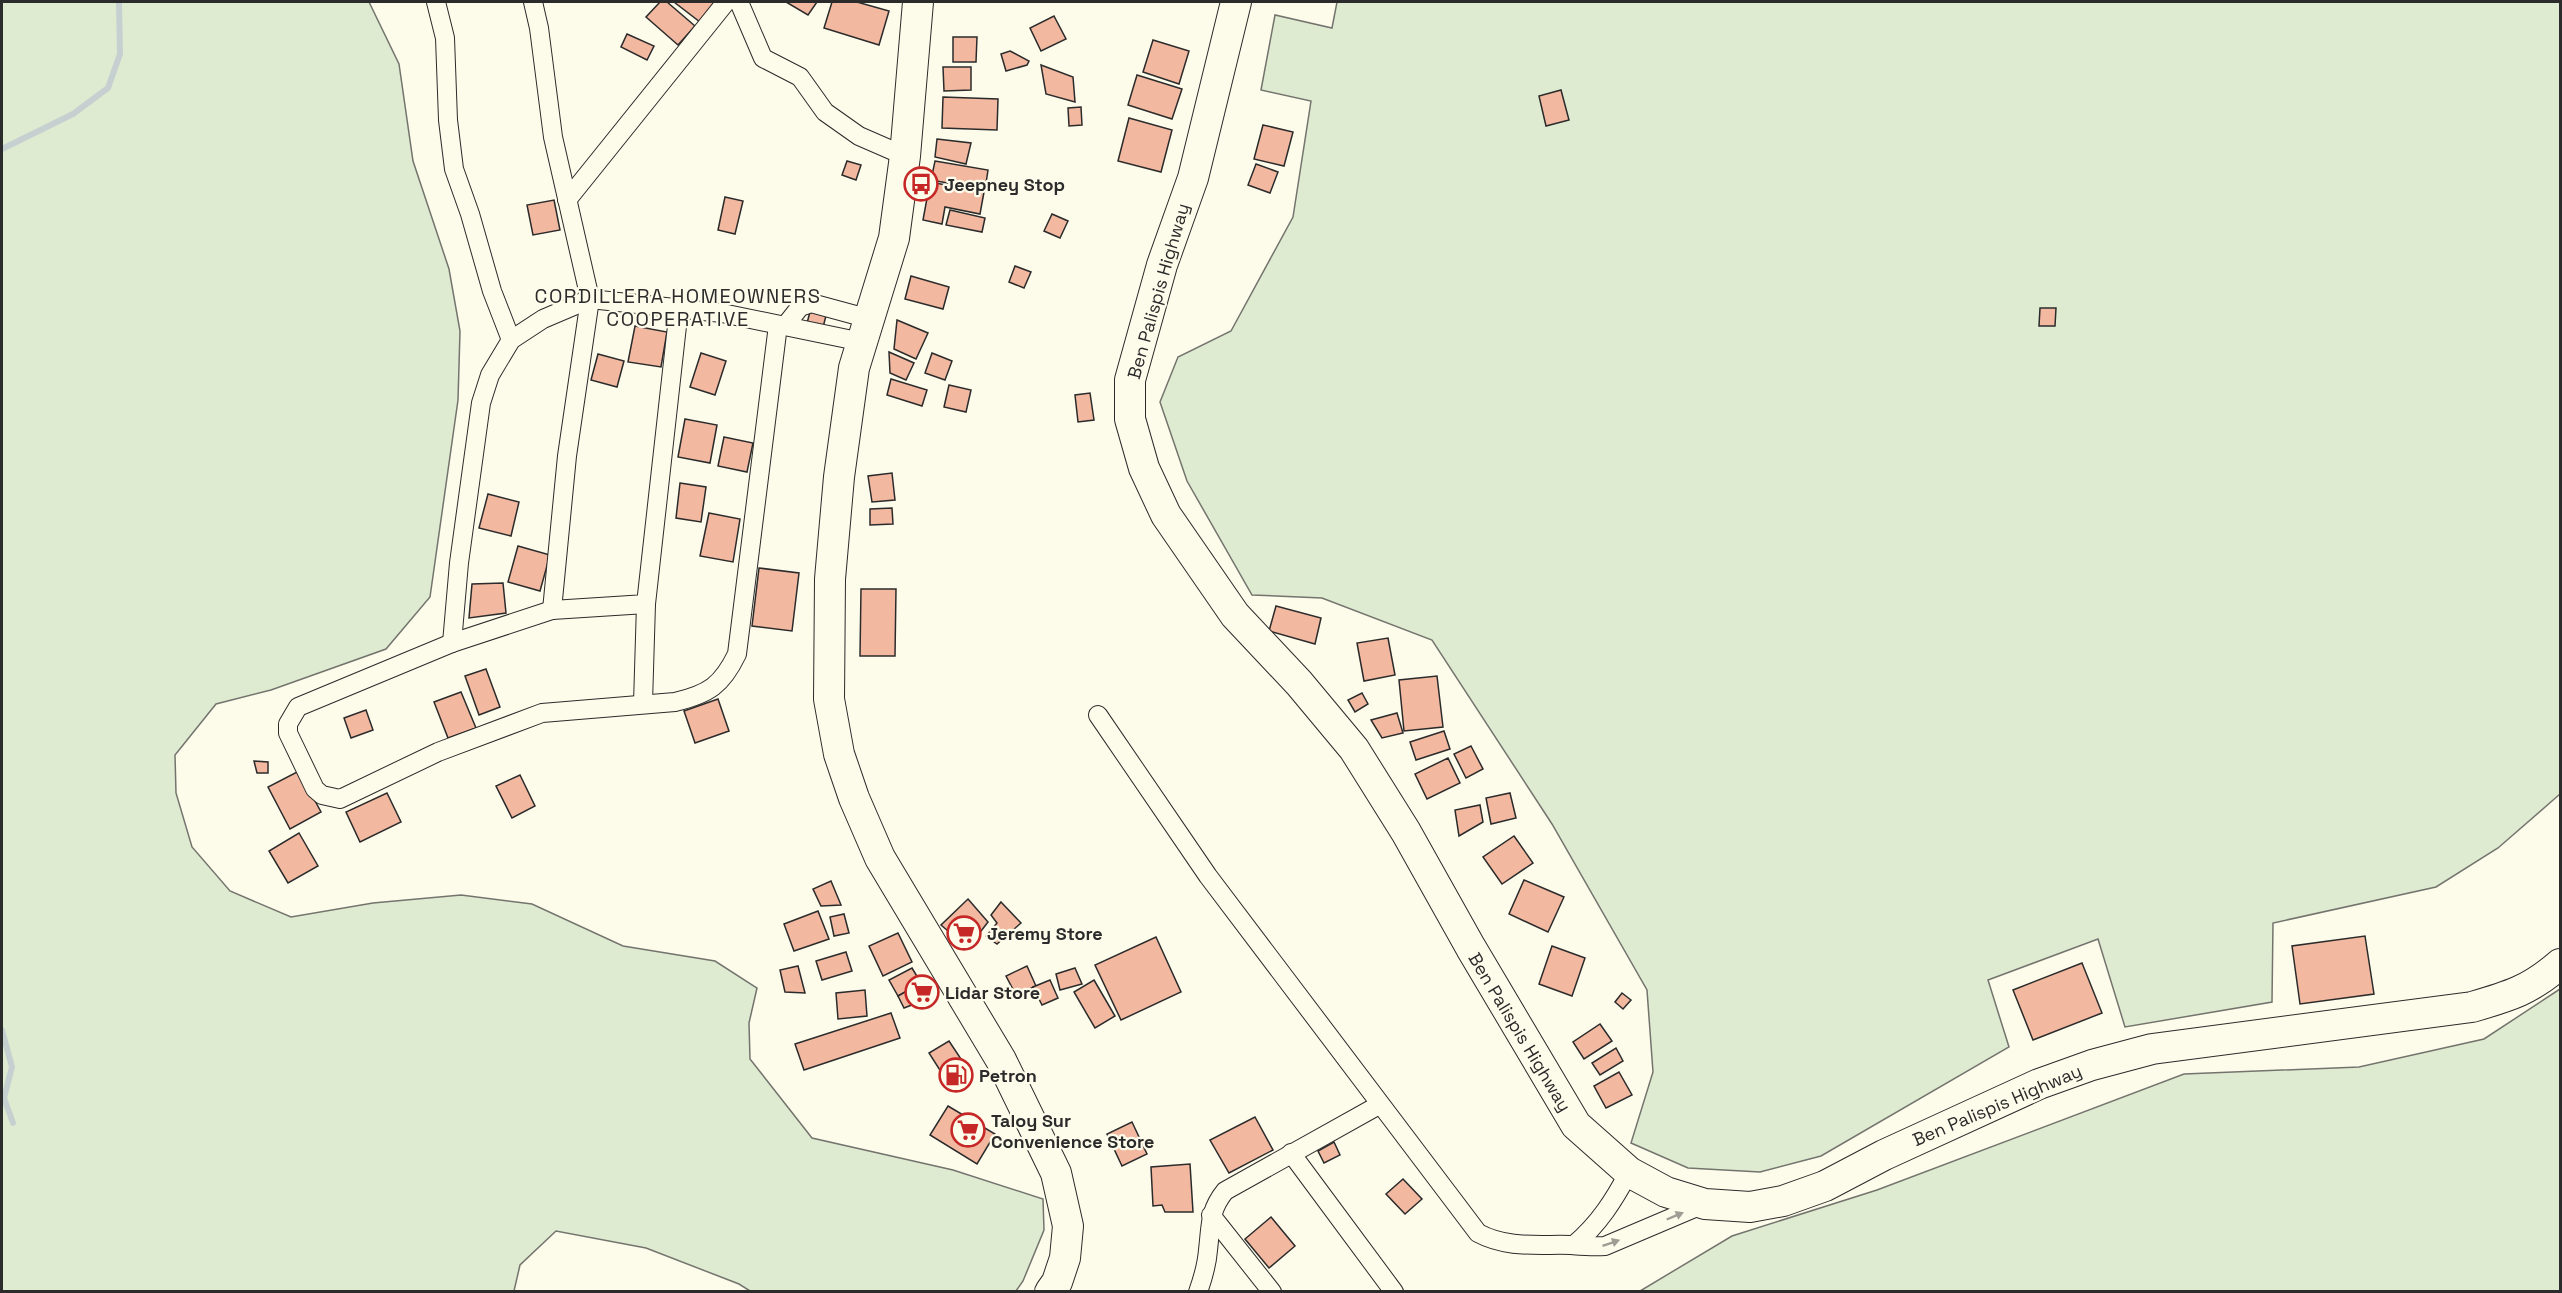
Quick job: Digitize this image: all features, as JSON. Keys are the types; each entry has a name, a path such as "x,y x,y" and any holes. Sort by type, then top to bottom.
{"main road":[{"path":"918,2 905,156 894,237 854,368 844,444 830,579 829,699 839,754 854,798 880,858 1001,1060 1056,1173 1068,1226 1065,1258 1057,1282 1050,1292"},
{"name":"Ben Palispis Highway","path":"1236,2 1193,178 1162,265 1130,380 1130,419 1144,468 1166,515 1235,615 1299,683 1354,749 1406,832 1476,958 1576,1125 1629,1172 1666,1192 1705,1204 1750,1207 1783,1201 1825,1186 1884,1155 2039,1084 2092,1065 2152,1049 2472,1007 2513,995 2538,983 2560,964"}],"street":[{"path":"436,2 445,38 448,120 454,169 470,214 492,291 511,339"},
{"path":"533,2 539,28 553,137 590,299 567,456 552,610"},
{"path":"567,200 726,2"},
{"path":"739,2 763,58 800,77 825,112 859,136 905,156"},
{"path":"452,643 459,563 481,403 490,375 511,339 543,319 590,299 722,313 782,326 866,330"},
{"path":"646,604 552,610 452,643 298,707 288,724 288,733 315,789 322,795 340,799 438,752 542,713 675,702 693,698 713,689 728,672 737,654 782,326 800,307 811,303 866,330"},
{"path":"643,703 646,604 679,308"},
{"path":"1098,715 1208,876 1478,1233 1500,1243 1574,1245 1589,1248 1605,1246 1705,1204"},
{"path":"1198,1292 1206,1267 1211,1215 1216,1202 1225,1191 1379,1105"},
{"path":"1291,1153 1394,1292"},
{"path":"1574,1245 1592,1230 1629,1172"},
{"path":"1211,1215 1272,1292"}],"green space":[{"path":"2,2 369,2 399,64 413,161 449,269 460,331 458,400 430,597 386,649 271,690 216,704 175,755 176,793 192,847 230,891 291,917 373,903 461,895 532,904 623,946 715,961 757,988 749,1023 750,1059 812,1138 953,1170 1043,1199 1044,1230 1023,1281 1016,1291 750,1291 739,1284 646,1248 556,1231 520,1265 514,1291 2,1291"},
{"path":"1337,2 2560,2 2560,794 2498,848 2436,887 2273,923 2272,1002 2125,1027 2098,939 1988,980 2009,1047 1821,1156 1760,1172 1688,1168 1631,1143 1653,1072 1647,990 1552,824 1432,640 1322,598 1252,595 1187,481 1160,402 1178,357 1231,331 1293,217 1311,101 1261,90 1275,15 1332,28"},
{"path":"2560,989 2560,1291 1640,1291 1732,1236 1877,1190 2184,1074 2359,1067 2484,1039"}],"building":[{"path":"660,2 667,2 695,26 678,45 646,17"},
{"path":"674,2 717,2 700,22"},
{"path":"786,2 817,2 808,15"},
{"path":"832,2 857,2 889,11 879,45 824,28"},
{"path":"1054,16 1066,39 1041,51 1030,28"},
{"path":"627,34 654,46 647,60 621,47"},
{"path":"953,37 977,37 976,62 953,62"},
{"path":"1153,40 1189,51 1179,84 1143,72"},
{"path":"1010,51 1029,61 1027,65 1006,71 1001,54"},
{"path":"1041,65 1073,77 1075,102 1046,94"},
{"path":"943,67 971,67 971,90 944,91"},
{"path":"1137,75 1182,89 1172,119 1128,105"},
{"path":"1561,90 1569,120 1546,126 1539,96"},
{"path":"943,97 998,99 997,130 942,128"},
{"path":"1081,107 1082,125 1069,126 1068,108"},
{"path":"1129,118 1172,130 1161,172 1118,161"},
{"path":"1263,125 1293,132 1284,166 1254,159"},
{"path":"937,139 971,143 966,164 935,157"},
{"path":"847,161 861,165 856,180 842,175"},
{"path":"935,161 988,170 985,190 931,180"},
{"path":"1256,164 1278,172 1270,193 1248,185"},
{"path":"930,182 984,192 980,214 945,207 942,224 923,220"},
{"path":"725,197 743,201 735,234 718,230"},
{"path":"554,200 560,230 533,235 527,205"},
{"path":"950,210 985,218 982,232 946,225"},
{"path":"1052,214 1068,221 1060,238 1044,231"},
{"path":"1015,266 1031,272 1024,288 1009,282"},
{"path":"911,276 949,287 943,309 905,299"},
{"path":"811,308 827,312 822,331 806,327"},
{"path":"2040,308 2056,308 2055,326 2039,326"},
{"path":"897,320 928,333 916,359 894,349"},
{"path":"635,326 667,332 661,367 628,362"},
{"path":"889,352 914,363 906,380 890,373"},
{"path":"701,353 726,361 715,395 690,387"},
{"path":"932,353 952,361 945,380 925,373"},
{"path":"598,354 624,361 617,387 591,380"},
{"path":"891,379 927,390 922,406 887,395"},
{"path":"949,385 971,390 966,412 944,407"},
{"path":"1090,393 1094,420 1078,422 1075,395"},
{"path":"685,419 717,425 710,463 678,457"},
{"path":"724,437 753,443 747,472 718,466"},
{"path":"892,473 895,500 872,502 868,476"},
{"path":"680,483 706,487 701,522 676,518"},
{"path":"488,494 519,502 511,536 479,528"},
{"path":"892,508 893,524 870,525 870,509"},
{"path":"709,513 740,519 733,562 700,556"},
{"path":"518,546 550,555 540,591 508,582"},
{"path":"759,568 799,573 792,631 752,626"},
{"path":"503,583 506,613 469,618 472,584"},
{"path":"861,589 896,589 895,656 860,656"},
{"path":"1276,606 1321,618 1315,644 1269,631"},
{"path":"1388,638 1395,675 1364,681 1357,643"},
{"path":"486,669 500,707 479,715 465,676"},
{"path":"1437,676 1443,727 1404,731 1399,680"},
{"path":"461,692 476,728 448,738 434,702"},
{"path":"1362,693 1368,704 1355,712 1348,700"},
{"path":"718,699 729,731 695,743 684,711"},
{"path":"366,710 373,730 351,738 344,718"},
{"path":"1397,713 1403,733 1382,738 1371,720"},
{"path":"1444,731 1450,749 1416,760 1410,742"},
{"path":"1471,746 1483,769 1466,778 1454,754"},
{"path":"1448,758 1460,783 1427,799 1415,774"},
{"path":"254,761 268,762 268,773 257,773"},
{"path":"299,771 321,812 290,829 268,787"},
{"path":"520,775 535,806 512,818 496,786"},
{"path":"387,793 401,822 360,842 346,812"},
{"path":"1510,793 1516,818 1491,824 1486,798"},
{"path":"1480,805 1483,822 1459,836 1455,810"},
{"path":"299,833 318,866 288,883 269,851"},
{"path":"1514,836 1533,863 1502,884 1483,857"},
{"path":"1524,880 1564,897 1548,932 1509,914"},
{"path":"831,881 841,905 821,906 813,889"},
{"path":"968,899 988,922 968,948 941,925"},
{"path":"1001,902 1021,923 997,944 986,936 997,923 991,915"},
{"path":"818,911 829,939 794,951 784,924"},
{"path":"844,914 849,933 834,936 830,917"},
{"path":"898,933 912,962 883,976 869,946"},
{"path":"2365,936 2374,994 2300,1004 2292,946"},
{"path":"1156,937 1181,992 1121,1020 1095,965"},
{"path":"1552,946 1585,958 1572,996 1539,984"},
{"path":"846,952 852,971 822,980 816,961"},
{"path":"2082,963 2102,1013 2033,1040 2013,990"},
{"path":"798,966 805,993 785,992 780,970"},
{"path":"1027,966 1036,986 1016,995 1006,976"},
{"path":"912,968 921,983 898,996 889,980"},
{"path":"1075,968 1082,984 1060,990 1056,974"},
{"path":"1050,980 1058,998 1042,1005 1033,987"},
{"path":"1094,980 1115,1016 1095,1028 1074,992"},
{"path":"921,983 930,998 904,1008 898,996"},
{"path":"865,990 867,1016 838,1019 836,993"},
{"path":"1622,993 1631,1000 1623,1009 1615,1002"},
{"path":"891,1013 900,1038 804,1070 795,1044"},
{"path":"1600,1024 1612,1041 1584,1059 1573,1042"},
{"path":"949,1041 963,1062 943,1075 929,1053"},
{"path":"1616,1048 1623,1061 1600,1075 1592,1063"},
{"path":"1619,1072 1632,1095 1606,1108 1594,1086"},
{"path":"948,1106 995,1134 977,1164 930,1135"},
{"path":"1255,1117 1273,1150 1229,1173 1210,1140"},
{"path":"1132,1122 1147,1154 1122,1166 1107,1134"},
{"path":"1334,1142 1340,1155 1324,1163 1318,1151"},
{"path":"1190,1164 1193,1212 1165,1212 1162,1205 1153,1206 1151,1167"},
{"path":"1403,1179 1422,1199 1405,1214 1386,1194"},
{"path":"1271,1217 1295,1246 1269,1268 1245,1239"}],"waterway":[{"path":"2,149 73,114 108,88 120,54 119,2"},
{"path":"2,1030 12,1067 4,1098 13,1123"}],"place":[{"name":"Jeepney Stop","path":"921,184"},
{"name":"Jeremy Store","path":"964,933"},
{"name":"Lidar Store","path":"922,992"},
{"name":"Petron","path":"956,1075"},
{"name":"Taloy Sur Convenience Store","path":"968,1130"}],"district":[{"name":"CORDILLERA HOMEOWNERS COOPERATIVE","path":"678,308"}]}
